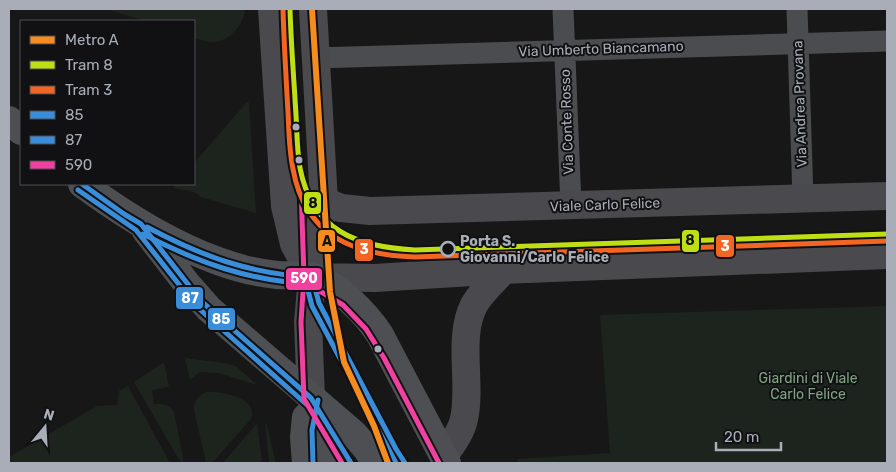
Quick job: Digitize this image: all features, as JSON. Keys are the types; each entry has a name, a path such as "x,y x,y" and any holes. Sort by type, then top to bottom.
{"main road":[{"path":"272,9 285,206 294,244 312,276 344,295 371,322 384,342 447,461"},
{"path":"313,9 324,201 312,276 308,322 311,398 327,463"},
{"path":"9,120 20,130"},
{"path":"83,185 124,214 188,249 230,264 269,274 376,278 504,270 887,255"},
{"name":"Viale Carlo Felice","path":"324,201 342,208 370,212 887,196"},
{"path":"141,224 201,301 360,441 376,463"},
{"path":"447,461 464,420 466,338 469,318 474,304 504,270"},
{"path":"306,463 304,429 311,398"}],"street":[{"name":"Via Conte Rosso","path":"563,9 570,206"},
{"name":"Via Andrea Provana","path":"796,9 803,199"},
{"name":"Via Umberto Biancamano","path":"315,58 887,41"}],"green space":[{"path":"107,9 245,9 242,20 235,31 225,39 214,42 195,38 195,20 141,20"},
{"path":"247,102 249,103 256,213 201,197 191,191 173,188 175,185 195,185 195,162"},
{"name":"Giardini di Viale Carlo Felice","path":"887,306 887,463 518,463 517,459 610,453 600,315"},
{"path":"185,358 230,364 237,367 257,385 218,373 200,372 190,380"},
{"path":"164,362 169,387 152,390 154,404 166,405 174,412 184,463 181,463 134,382"},
{"path":"128,386 170,463 9,463 9,457 97,406 117,405 119,391"},
{"path":"206,392 228,394 237,397 249,405 252,411 251,419 212,463 206,463 194,410 197,399"},
{"path":"257,423 262,463 223,463"},
{"path":"265,423 267,425 276,463 269,463"}],"metro line":[{"name":"A","path":"312,9 330,292 344,362 374,426 388,463"}],"tram line":[{"name":"3","path":"283,9 290,148 299,192 308,211 321,226 335,237 352,246 371,252 415,257 887,241"},
{"name":"8","path":"290,9 298,155 306,189 315,207 326,221 340,232 356,239 374,245 415,250 887,234"}],"transit line":[{"name":"590","path":"288,9 301,188 304,277 301,322 304,399 342,463"},
{"name":"85","path":"83,185 141,224 201,301 311,398 351,463"},
{"name":"87","path":"78,190 136,230 196,306 306,404"},
{"name":"85","path":"147,227 187,247 226,262 268,272 312,277"},
{"name":"87","path":"143,234 184,254 225,269 267,279 312,284"},
{"name":"85","path":"312,277 319,303 405,463"},
{"name":"87","path":"305,279 312,306 396,463"},
{"name":"590","path":"308,284 343,305 366,329 384,358 439,463"},
{"name":"87","path":"313,463 312,430 318,400"}],"place":[{"name":"Porta S. Giovanni/Carlo Felice","path":"448,249"}]}
